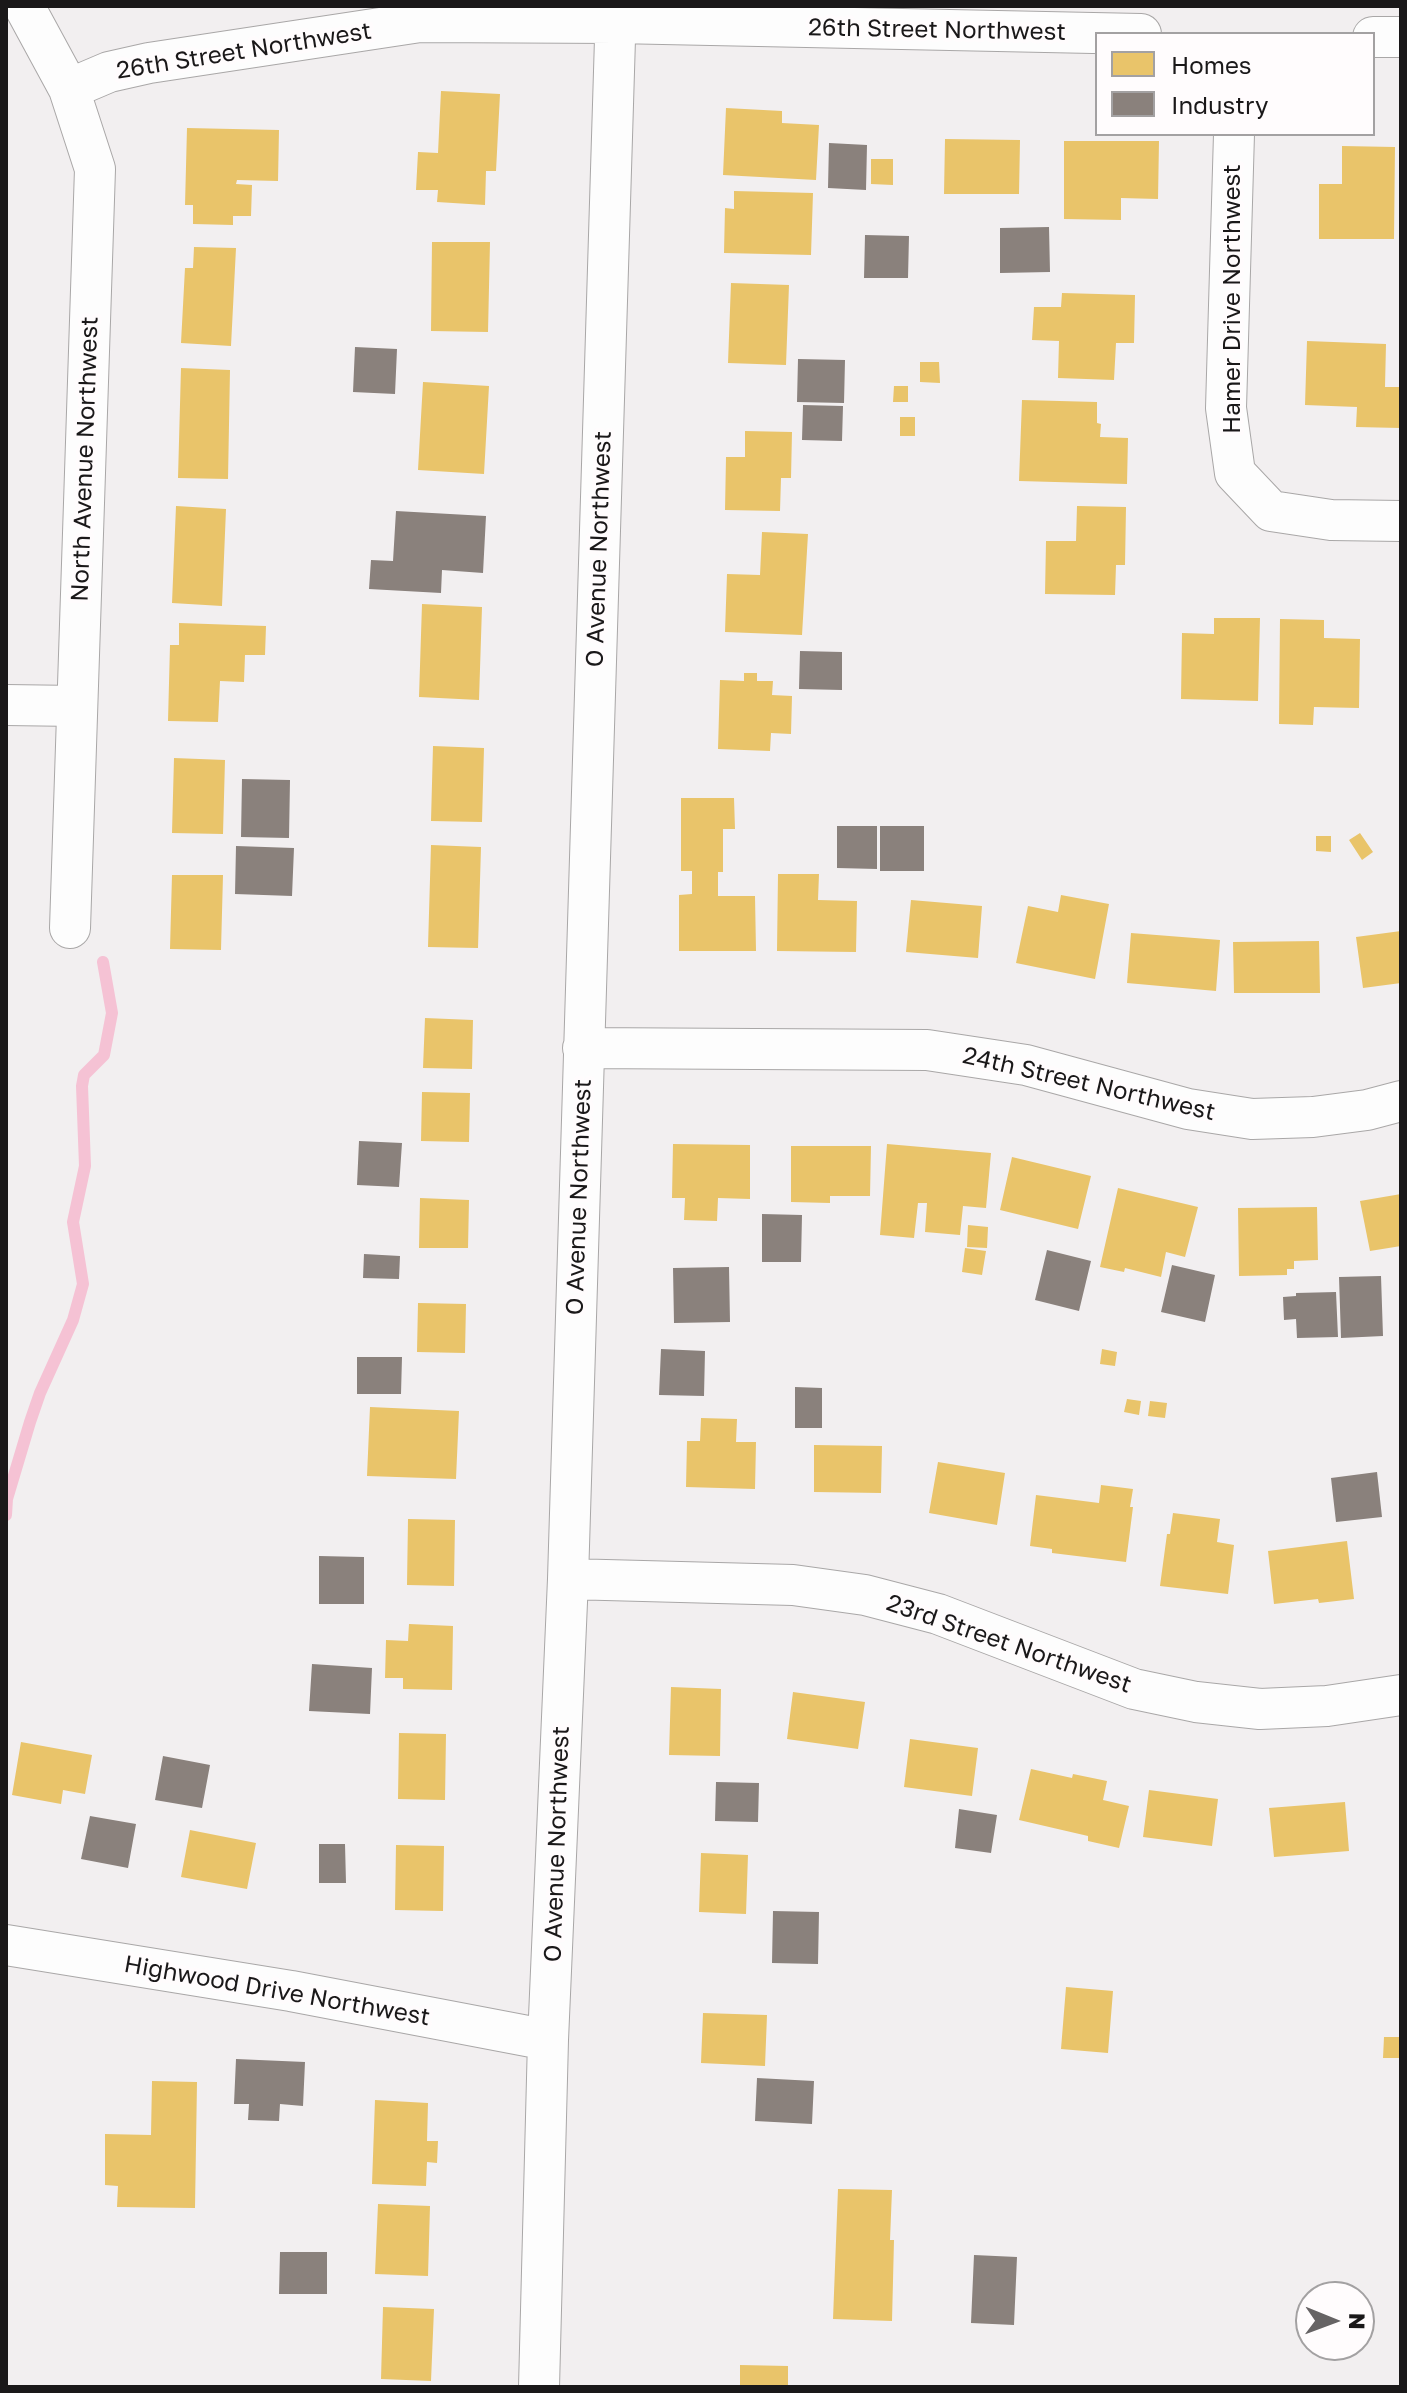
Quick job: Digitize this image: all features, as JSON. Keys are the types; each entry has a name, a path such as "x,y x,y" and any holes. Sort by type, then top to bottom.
{"street":[{"name":"North Avenue Northwest","path":"24,6 69,89 95,169 70,928"},
{"name":"26th Street Northwest","path":"69,89 109,72 149,63 420,22 616,15 1095,32"},
{"name":"O Avenue Northwest","path":"539,2387 548,2040 568,1579 616,15"},
{"path":"1375,37 1401,37"},
{"name":"Hamer Drive Northwest","path":"1234,136 1226,408 1235,473 1271,511 1331,520 1401,521"},
{"path":"6,705 77,706"},
{"name":"24th Street Northwest","path":"583,1048 927,1050 1026,1065 1188,1109 1252,1119 1313,1117 1367,1110 1401,1101"},
{"name":"23rd Street Northwest","path":"568,1579 793,1585 865,1595 938,1614 1134,1689 1196,1702 1260,1709 1327,1706 1401,1695"},
{"name":"Highwood Drive Northwest","path":"6,1945 291,1991 548,2040"}],"building: Homes":[{"path":"441,91 500,94 496,171 486,171 485,205 437,202 438,190 416,190 418,152 438,153"},
{"path":"726,108 782,111 782,123 819,125 816,180 723,175"},
{"path":"187,128 279,130 278,181 237,180 236,184 252,185 251,216 233,216 233,225 193,224 193,205 185,205"},
{"path":"945,139 1020,140 1019,194 944,194"},
{"path":"1064,141 1159,141 1158,199 1121,198 1121,220 1064,219"},
{"path":"1342,146 1395,147 1394,239 1319,239 1319,184 1342,184"},
{"path":"871,159 893,159 893,185 871,184"},
{"path":"734,191 813,193 811,255 724,253 725,208 734,209"},
{"path":"432,242 490,242 488,332 431,331"},
{"path":"194,247 236,248 231,346 181,343 185,268 193,268"},
{"path":"731,283 789,285 786,365 728,363"},
{"path":"1062,293 1135,295 1134,343 1116,343 1114,380 1058,378 1059,341 1032,340 1034,307 1061,307"},
{"path":"1307,341 1386,344 1385,387 1401,387 1400,428 1356,427 1357,407 1305,405"},
{"path":"920,362 939,362 940,383 920,382"},
{"path":"181,368 230,370 228,479 178,478"},
{"path":"423,382 489,386 484,474 418,470"},
{"path":"894,386 908,386 908,402 893,402"},
{"path":"1022,400 1097,402 1100,437 1128,438 1127,484 1019,481"},
{"path":"900,417 915,417 915,436 900,436"},
{"path":"745,431 792,432 791,478 781,478 780,511 725,510 726,457 745,457"},
{"path":"176,506 226,509 222,606 172,603"},
{"path":"1077,506 1126,507 1125,565 1116,565 1115,595 1045,594 1046,541 1076,541"},
{"path":"762,532 808,534 802,635 725,632 727,574 760,575"},
{"path":"422,604 482,607 479,700 419,697"},
{"path":"1214,618 1260,618 1258,701 1181,699 1182,633 1214,634"},
{"path":"1280,619 1324,620 1324,638 1360,639 1359,708 1314,707 1313,725 1279,724"},
{"path":"179,623 266,626 265,655 245,655 244,682 220,681 218,722 168,721 170,645 179,645"},
{"path":"744,673 757,673 757,681 773,681 772,695 792,696 791,734 771,733 770,751 718,749 720,680 744,681"},
{"path":"433,746 484,748 482,822 431,821"},
{"path":"174,758 225,760 223,834 172,833"},
{"path":"681,798 734,798 735,829 723,829 723,872 718,872 718,896 755,896 756,951 679,951 679,895 692,894 692,871 681,871"},
{"path":"1360,833 1373,852 1362,860 1349,840"},
{"path":"1316,836 1331,836 1331,852 1316,851"},
{"path":"431,845 481,847 478,948 428,947"},
{"path":"778,874 819,874 818,900 857,901 856,952 777,951"},
{"path":"172,875 223,875 221,950 170,949"},
{"path":"1061,895 1109,904 1095,979 1016,963 1028,906 1058,912"},
{"path":"911,900 982,906 978,958 906,952"},
{"path":"1401,931 1401,983 1363,988 1356,937"},
{"path":"1131,933 1220,940 1216,991 1127,983"},
{"path":"1319,941 1320,993 1234,993 1233,942"},
{"path":"425,1018 473,1020 472,1069 423,1068"},
{"path":"422,1092 470,1093 469,1142 421,1141"},
{"path":"673,1144 750,1145 750,1199 718,1198 717,1221 684,1220 685,1198 672,1198"},
{"path":"887,1144 991,1153 986,1208 963,1206 960,1235 925,1232 927,1203 918,1203 914,1238 880,1235"},
{"path":"791,1146 871,1146 870,1196 830,1196 830,1203 791,1202"},
{"path":"1012,1157 1091,1176 1078,1229 1000,1210"},
{"path":"1118,1188 1198,1207 1185,1257 1166,1252 1161,1277 1125,1268 1124,1272 1100,1267"},
{"path":"1401,1194 1401,1246 1370,1251 1360,1201"},
{"path":"420,1198 469,1200 468,1248 419,1248"},
{"path":"1317,1207 1318,1260 1294,1261 1294,1269 1287,1269 1287,1275 1239,1276 1238,1208"},
{"path":"968,1225 988,1227 987,1248 967,1247"},
{"path":"965,1248 986,1251 982,1275 962,1272"},
{"path":"418,1303 466,1304 465,1353 417,1352"},
{"path":"1102,1349 1117,1352 1115,1366 1100,1364"},
{"path":"1127,1399 1141,1401 1139,1415 1124,1412"},
{"path":"1150,1401 1167,1403 1165,1418 1148,1416"},
{"path":"370,1407 459,1411 456,1479 367,1476"},
{"path":"701,1418 737,1419 736,1442 756,1442 755,1489 686,1487 687,1441 700,1441"},
{"path":"814,1445 882,1446 881,1493 814,1492"},
{"path":"938,1462 1005,1473 997,1525 929,1513"},
{"path":"1101,1485 1133,1489 1126,1562 1052,1553 1052,1549 1030,1546 1036,1495 1099,1503"},
{"path":"1173,1513 1220,1519 1217,1542 1234,1545 1228,1594 1160,1586"},
{"path":"408,1519 455,1520 454,1586 407,1585"},
{"path":"1347,1541 1354,1599 1274,1604 1268,1551"},
{"path":"409,1624 453,1626 452,1690 403,1689 403,1678 385,1678 386,1640 408,1641"},
{"path":"671,1687 721,1689 720,1756 669,1755"},
{"path":"793,1692 865,1702 858,1749 787,1739"},
{"path":"399,1733 446,1734 445,1800 398,1799"},
{"path":"910,1739 978,1748 972,1796 904,1787"},
{"path":"21,1742 92,1755 85,1794 63,1790 61,1804 12,1795"},
{"path":"1031,1769 1072,1778 1073,1774 1107,1781 1103,1800 1129,1806 1119,1848 1088,1841 1088,1836 1019,1820"},
{"path":"1149,1790 1218,1799 1212,1846 1143,1837"},
{"path":"1345,1802 1349,1851 1274,1857 1269,1808"},
{"path":"190,1830 256,1843 247,1889 181,1877"},
{"path":"396,1845 444,1846 443,1911 395,1910"},
{"path":"701,1853 748,1855 746,1914 699,1912"},
{"path":"1066,1987 1113,1991 1108,2053 1061,2049"},
{"path":"703,2013 767,2015 765,2066 701,2063"},
{"path":"1384,2037 1401,2037 1401,2058 1383,2058"},
{"path":"152,2081 197,2082 195,2208 117,2207 118,2186 105,2185 105,2134 151,2135"},
{"path":"375,2100 428,2103 427,2141 438,2141 437,2163 427,2162 426,2186 372,2184"},
{"path":"838,2189 892,2190 892,2321 833,2319"},
{"path":"378,2204 430,2206 428,2276 375,2274"},
{"path":"383,2307 434,2309 431,2381 381,2379"},
{"path":"740,2365 788,2366 788,2387 740,2387"}],"building: Industry":[{"path":"829,143 867,145 866,190 828,188"},
{"path":"1049,227 1050,272 1000,273 1000,228"},
{"path":"865,235 909,236 908,278 864,278"},
{"path":"355,347 397,349 395,394 353,392"},
{"path":"798,359 845,360 844,403 797,402"},
{"path":"803,405 843,406 842,441 802,440"},
{"path":"396,511 486,516 483,573 442,570 441,593 369,589 371,560 393,561"},
{"path":"800,651 842,652 842,690 799,689"},
{"path":"242,779 290,780 289,838 241,837"},
{"path":"837,826 877,826 877,869 837,868"},
{"path":"880,826 924,826 924,871 880,871"},
{"path":"236,846 294,848 292,896 235,894"},
{"path":"359,1141 402,1143 399,1187 357,1185"},
{"path":"762,1214 802,1215 801,1262 762,1262"},
{"path":"1047,1250 1091,1261 1079,1311 1035,1300"},
{"path":"364,1254 400,1256 399,1279 363,1278"},
{"path":"1172,1265 1215,1275 1205,1322 1161,1312"},
{"path":"729,1267 730,1322 674,1323 673,1268"},
{"path":"1381,1276 1383,1336 1341,1338 1339,1277"},
{"path":"1336,1292 1338,1337 1297,1338 1296,1319 1284,1320 1283,1297 1296,1296 1296,1293"},
{"path":"661,1349 705,1351 704,1396 659,1395"},
{"path":"357,1357 402,1357 401,1394 357,1394"},
{"path":"795,1387 822,1388 822,1428 795,1428"},
{"path":"1377,1472 1382,1517 1336,1522 1331,1478"},
{"path":"319,1556 364,1557 364,1604 319,1604"},
{"path":"312,1664 372,1668 370,1714 309,1711"},
{"path":"163,1756 210,1765 202,1808 155,1800"},
{"path":"716,1782 759,1783 758,1822 715,1821"},
{"path":"959,1809 997,1815 991,1853 955,1848"},
{"path":"90,1816 136,1824 128,1868 81,1859"},
{"path":"319,1844 345,1844 346,1883 319,1883"},
{"path":"773,1911 819,1912 818,1964 772,1963"},
{"path":"236,2059 305,2062 303,2106 280,2104 279,2121 248,2120 249,2104 234,2104"},
{"path":"757,2078 814,2081 812,2124 755,2121"},
{"path":"280,2252 327,2252 327,2294 279,2294"},
{"path":"974,2255 1017,2257 1014,2325 971,2323"}],"waterway":[{"path":"6,1515 7,1499 30,1422 73,1320 83,1284 73,1222 85,1166 84,1075 104,1055 112,1013 103,962"}]}
